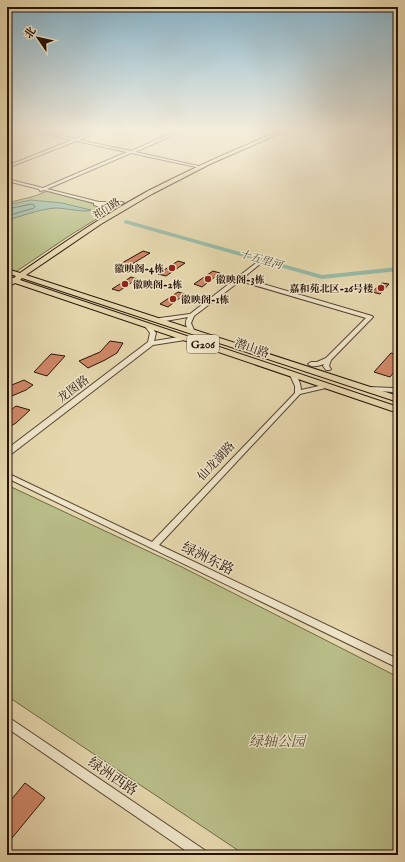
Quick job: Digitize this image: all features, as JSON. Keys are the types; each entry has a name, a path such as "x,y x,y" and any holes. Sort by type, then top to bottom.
{"main road":[{"name":"祁门路","path":"7,286 13,276 69,236 122,203 193,169"},
{"name":"祁门路","path":"13,276 131,203 194,169"},
{"name":"潜山路","path":"13,276 160,320 398,399"},
{"name":"潜山路","path":"13,276 147,325 398,410"}],"street":[{"path":"41,189 88,169"},
{"path":"7,180 99,204 122,203"},
{"path":"41,189 99,205 106,213"},
{"path":"191,330 187,324 187,321 192,315 258,264"},
{"path":"240,279 370,317 328,359 318,364 311,364"},
{"path":"160,320 192,315"},
{"path":"147,325 153,333 152,343 185,338"},
{"name":"龙图路","path":"7,454 152,343"},
{"path":"328,359 326,366 328,369"},
{"path":"293,374 298,386 298,392 328,386"},
{"path":"369,389 393,390 398,392"},
{"name":"仙龙湖路","path":"153,546 298,392"},
{"name":"绿洲东路","path":"7,475 398,664"},
{"name":"绿洲西路","path":"7,722 202,855"}],"green space":[{"path":"47,191 99,205 106,213 14,273 7,271 7,203 35,196"},
{"name":"绿轴公园","path":"7,485 182,567 398,677 398,855 245,855 7,696"}],"water":[{"path":"31,200 62,203 91,210 84,211 56,208 37,211 7,220 7,205"}],"building":[{"path":"143,251 150,253 129,266 122,263"},
{"name":"徽映阁-4栋","path":"178,261 185,263 166,276 158,274"},
{"name":"徽映阁-3栋","path":"213,271 220,273 202,287 194,284"},
{"name":"徽映阁-2栋","path":"131,277 137,279 119,291 112,289"},
{"name":"嘉和苑北区-26号楼","path":"382,283 389,284 380,294 372,292"},
{"name":"徽映阁-1栋","path":"178,292 185,294 168,307 160,304"},
{"path":"110,341 123,343 117,353 88,368 79,361 100,352"},
{"path":"391,353 398,355 398,367 390,377 374,372"},
{"path":"51,354 65,356 47,376 34,372"},
{"path":"24,380 33,385 26,390 7,398 7,387"},
{"path":"16,406 30,410 16,423 7,428 7,413"},
{"path":"25,783 45,798 7,844 7,805"}],"waterway":[{"name":"十五里河","path":"126,222 322,277 398,269"}],"place":[{"name":"徽映阁-4栋","path":"172,268"},
{"name":"徽映阁-3栋","path":"208,279"},
{"name":"徽映阁-2栋","path":"125,284"},
{"name":"嘉和苑北区-26号楼","path":"381,288"},
{"name":"徽映阁-1栋","path":"173,299"}]}
